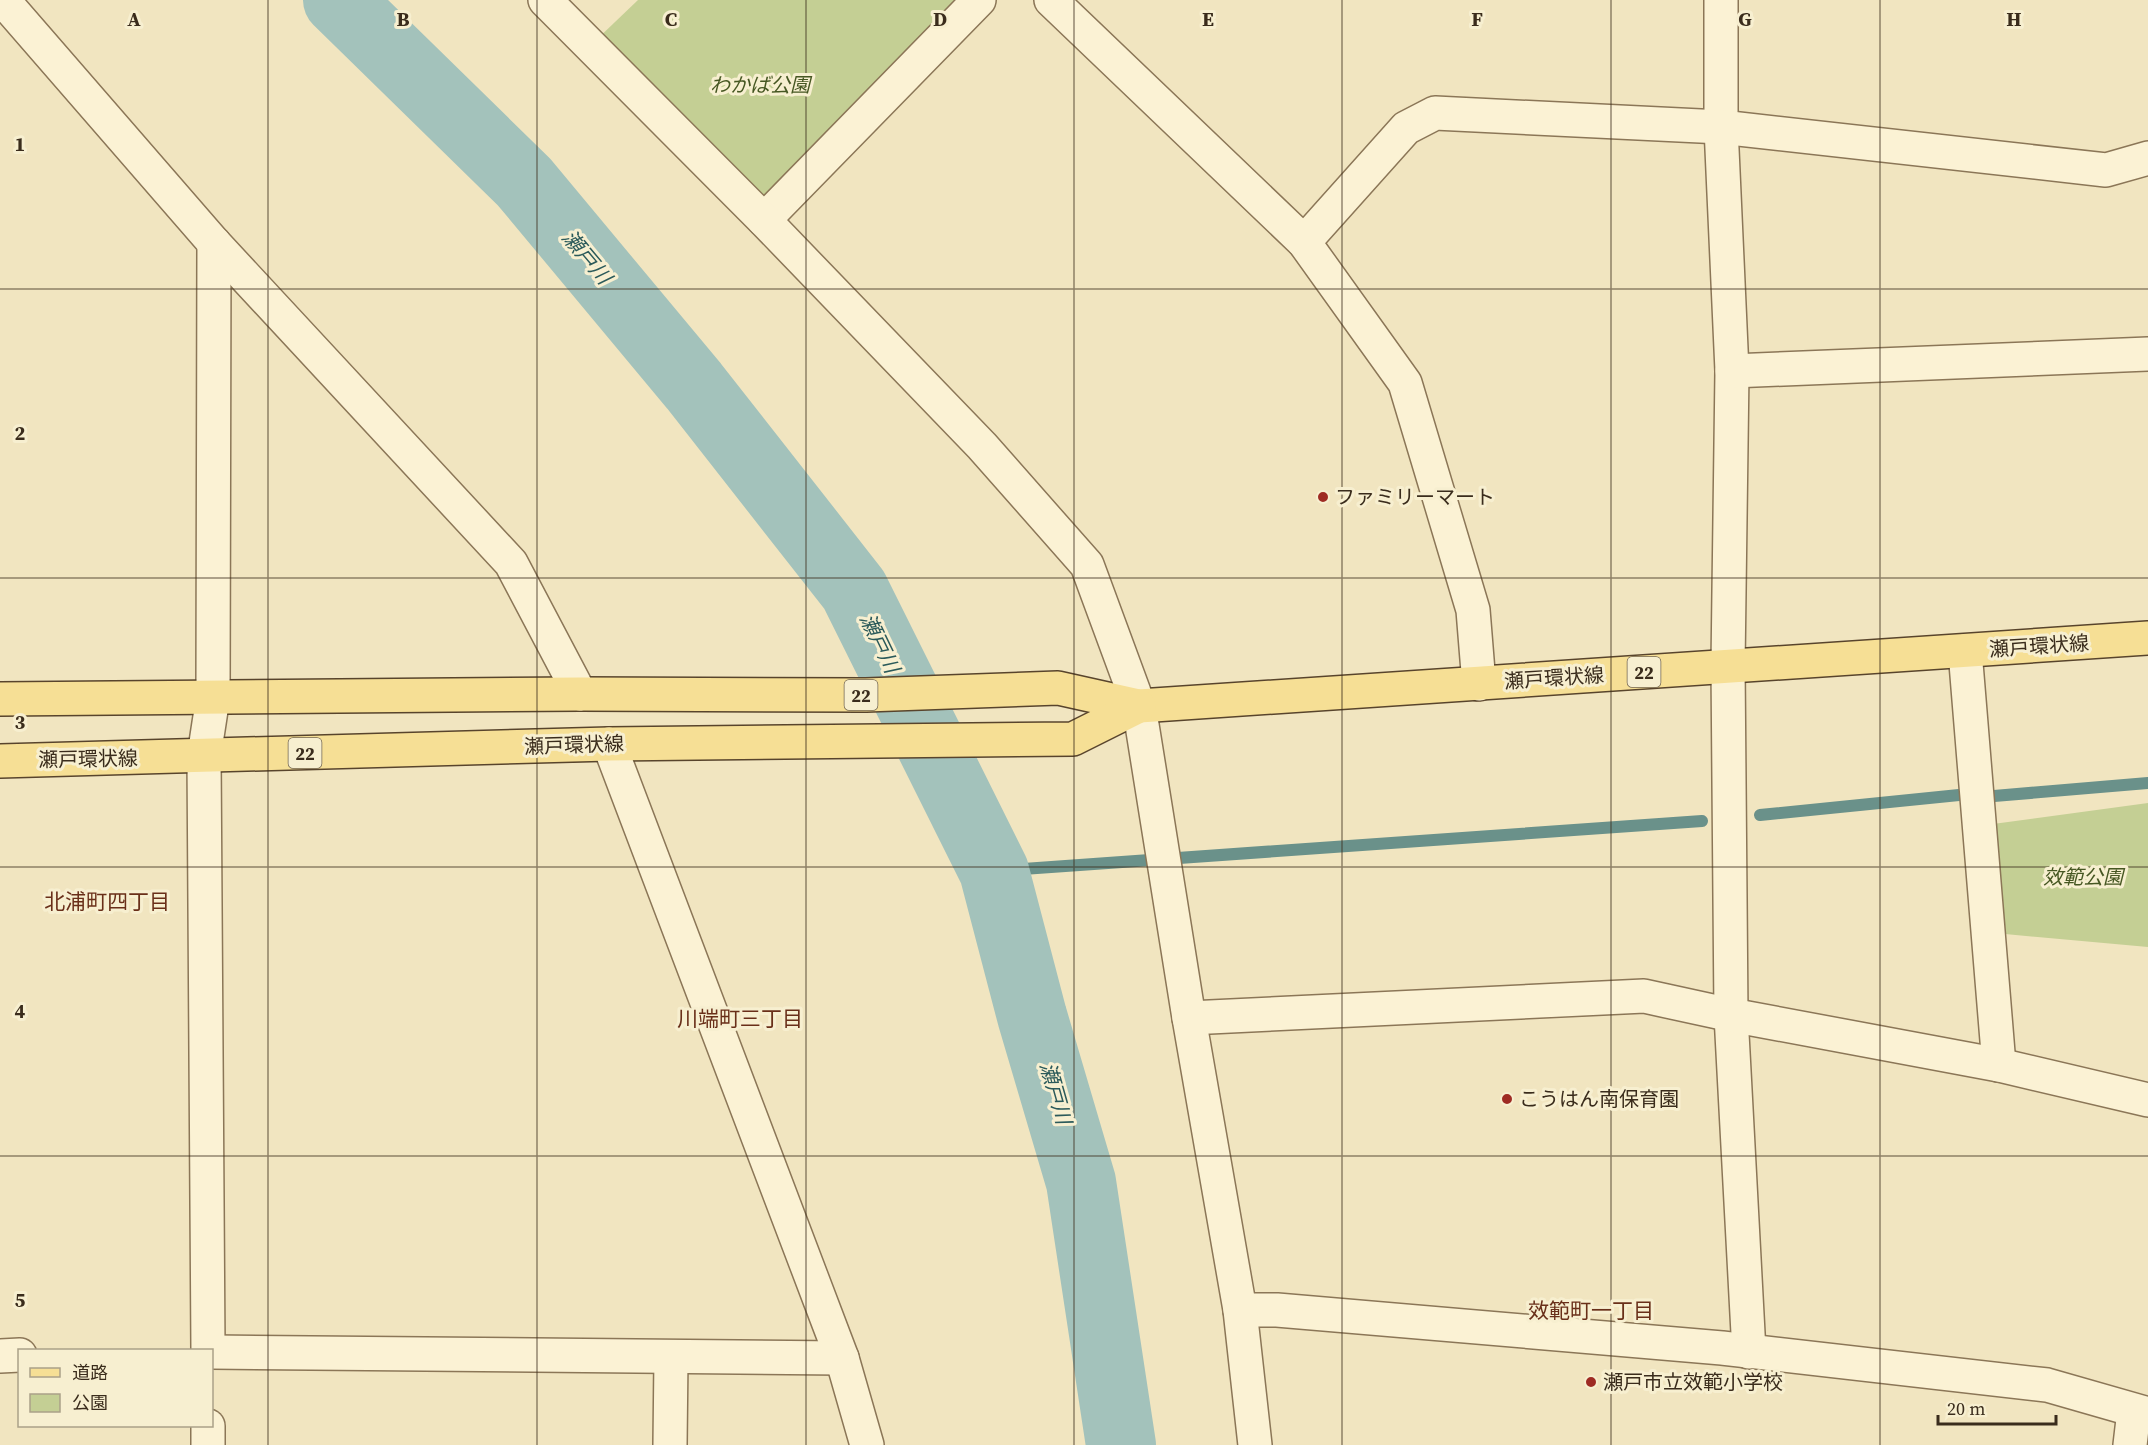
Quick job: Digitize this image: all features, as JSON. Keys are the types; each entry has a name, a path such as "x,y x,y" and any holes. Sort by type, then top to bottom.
{"main road":[{"name":"瀬戸環状線","path":"0,699 580,694 866,695 1058,688 1139,706 2148,638"},
{"name":"瀬戸環状線","path":"0,761 609,744 1073,739 1139,706"}],"street":[{"path":"3,0 214,243 511,563 580,694"},
{"path":"545,0 764,220 982,446 1087,565 1139,706 1189,1018 1240,1310 1255,1445"},
{"path":"764,220 979,0"},
{"path":"1051,0 1304,242 1405,383 1473,610 1479,684"},
{"path":"1721,0 1721,127 1732,371 1728,665 1731,1015 1749,1352"},
{"path":"1304,242 1406,128 1435,113 1721,127 2106,170 2148,158"},
{"path":"210,1349 204,756 213,697 214,243"},
{"path":"1732,371 2148,354"},
{"path":"1965,651 1999,1065"},
{"path":"609,744 842,1358 867,1445"},
{"path":"1189,1018 1644,996 1731,1015 1999,1065 2148,1100"},
{"path":"1240,1310 1278,1310 1749,1352 2047,1385 2141,1412 2130,1445"},
{"path":"213,1351 671,1358 842,1358"},
{"path":"0,1356 18,1355"},
{"path":"670,1445 671,1358"},
{"path":"208,1427 208,1445"}],"green space":[{"name":"わかば公園","path":"638,0 964,0 761,204 592,44"},
{"name":"效範公園","path":"2148,803 2148,947 2005,934 1993,824"}],"waterway":[{"name":"瀬戸川","path":"338,0 524,182 694,386 854,590 994,871 1032,1016 1081,1182 1121,1445"},
{"path":"1994,796 2148,783"},
{"path":"1760,815 1959,795"},
{"path":"994,871 1702,821"}],"place":[{"name":"ファミリーマート","path":"1323,497"},
{"name":"こうはん南保育園","path":"1507,1099"},
{"name":"瀬戸市立效範小学校","path":"1591,1382"}],"district":[{"name":"北浦町四丁目","path":"107,901"},
{"name":"川端町三丁目","path":"740,1018"},
{"name":"效範町一丁目","path":"1591,1310"}]}
